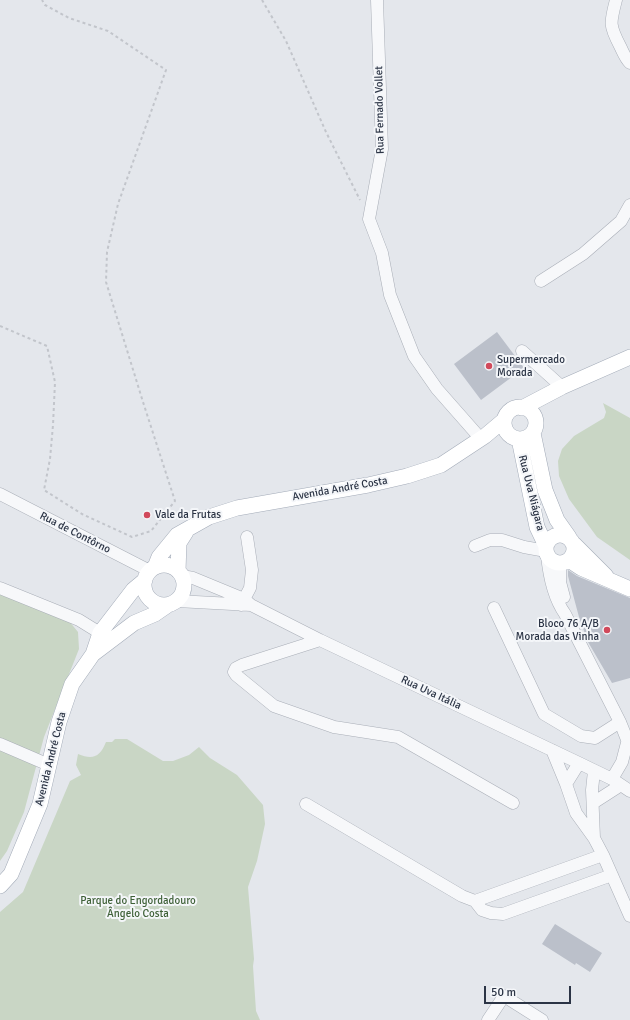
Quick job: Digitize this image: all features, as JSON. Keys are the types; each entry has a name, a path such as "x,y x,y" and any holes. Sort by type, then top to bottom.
{"main road":[{"path":"522,408 556,390 630,357"},
{"path":"483,437 529,436 534,431 556,390"},
{"path":"514,437 504,425 504,420 513,409 528,409 532,413 536,423 534,431"},
{"name":"Avenida André Costa","path":"0,886 11,874 40,804 58,722 72,684 93,654 100,633 133,590 150,573 158,557 177,535 209,517 237,508 368,485 408,476 441,465 483,437 504,420"},
{"name":"Rua Uva Niágara","path":"534,431 545,490 557,520 572,541 611,581"},
{"name":"Rua Uva Niágara","path":"514,437 538,527 554,555 630,589"},
{"path":"180,574 171,566 163,565 150,573 144,590 149,599 158,604 172,603 181,596 184,590 184,583 180,574 179,543 189,528"},
{"path":"560,534 572,541 574,553 554,555 548,541 555,535 560,534"},
{"name":"Avenida André Costa","path":"93,654 134,623 155,614 172,603"}],"street":[{"name":"Rua Fernado Vollet","path":"369,220 382,149 377,0"},
{"path":"616,0 611,18 612,31 626,59 630,63"},
{"path":"541,281 583,254 621,221 630,205"},
{"path":"369,220 382,253 390,295 414,356 437,389 483,437"},
{"path":"522,351 556,390"},
{"name":"Rua de Contôrno","path":"0,494 150,573"},
{"path":"245,603 250,588 252,570 247,537"},
{"path":"475,546 490,540 502,540 554,555 548,573 558,604 565,614 620,722 629,743 622,762 621,785 593,803"},
{"name":"Rua Uva Itália","path":"180,574 193,578 580,763 621,785"},
{"path":"0,588 78,620 100,633"},
{"name":"Rua Uva Itália","path":"172,603 245,603"},
{"path":"494,608 544,714 581,736 595,738 620,722"},
{"path":"320,640 242,665 236,668 234,672 274,706 334,727 398,737 513,803"},
{"path":"0,744 49,765"},
{"path":"552,750 576,813 594,838 603,855 630,916"},
{"path":"566,784 580,763"},
{"path":"594,771 592,790 594,838"},
{"path":"306,804 462,896 475,901 482,910 490,913 503,914 612,875"},
{"path":"475,901 603,855"},
{"path":"488,1020 504,996 542,1020"}],"path":[{"path":"0,326 47,346 55,382 50,459 44,490 82,514 132,537 151,531 175,501 106,282 107,252 118,204 166,70 108,31 69,18 45,5 42,0"},
{"path":"262,0 286,41 326,132 369,220"}],"green space":[{"path":"603,403 630,418 630,560 597,537 569,499 559,476 558,461 562,449 574,436 604,418 606,412"},
{"path":"1,594 69,621 78,632 79,649 44,737 24,812 7,851 0,861 0,595"},
{"name":"Parque do Engordadouro Ângelo Costa","path":"115,739 127,739 163,761 173,761 189,755 199,747 210,758 237,775 263,805 265,824 257,861 248,887 254,959 253,966 256,1011 260,1020 0,1020 0,912 23,892 70,781 81,775 76,765 78,754 88,757 95,756 101,751 106,742 112,742"}],"building":[{"name":"Supermercado Morada","path":"497,332 524,368 481,400 454,364"},
{"name":"Bloco 76 A/B Morada das Vinha","path":"568,570 577,576 630,598 630,678 612,683 588,642 579,617 568,576"},
{"path":"555,924 602,953 590,972 576,963 575,965 542,944"}],"place":[{"name":"Supermercado Morada","path":"489,366"},
{"name":"Vale da Frutas","path":"147,515"},
{"name":"Bloco 76 A/B Morada das Vinha","path":"607,630"}]}
